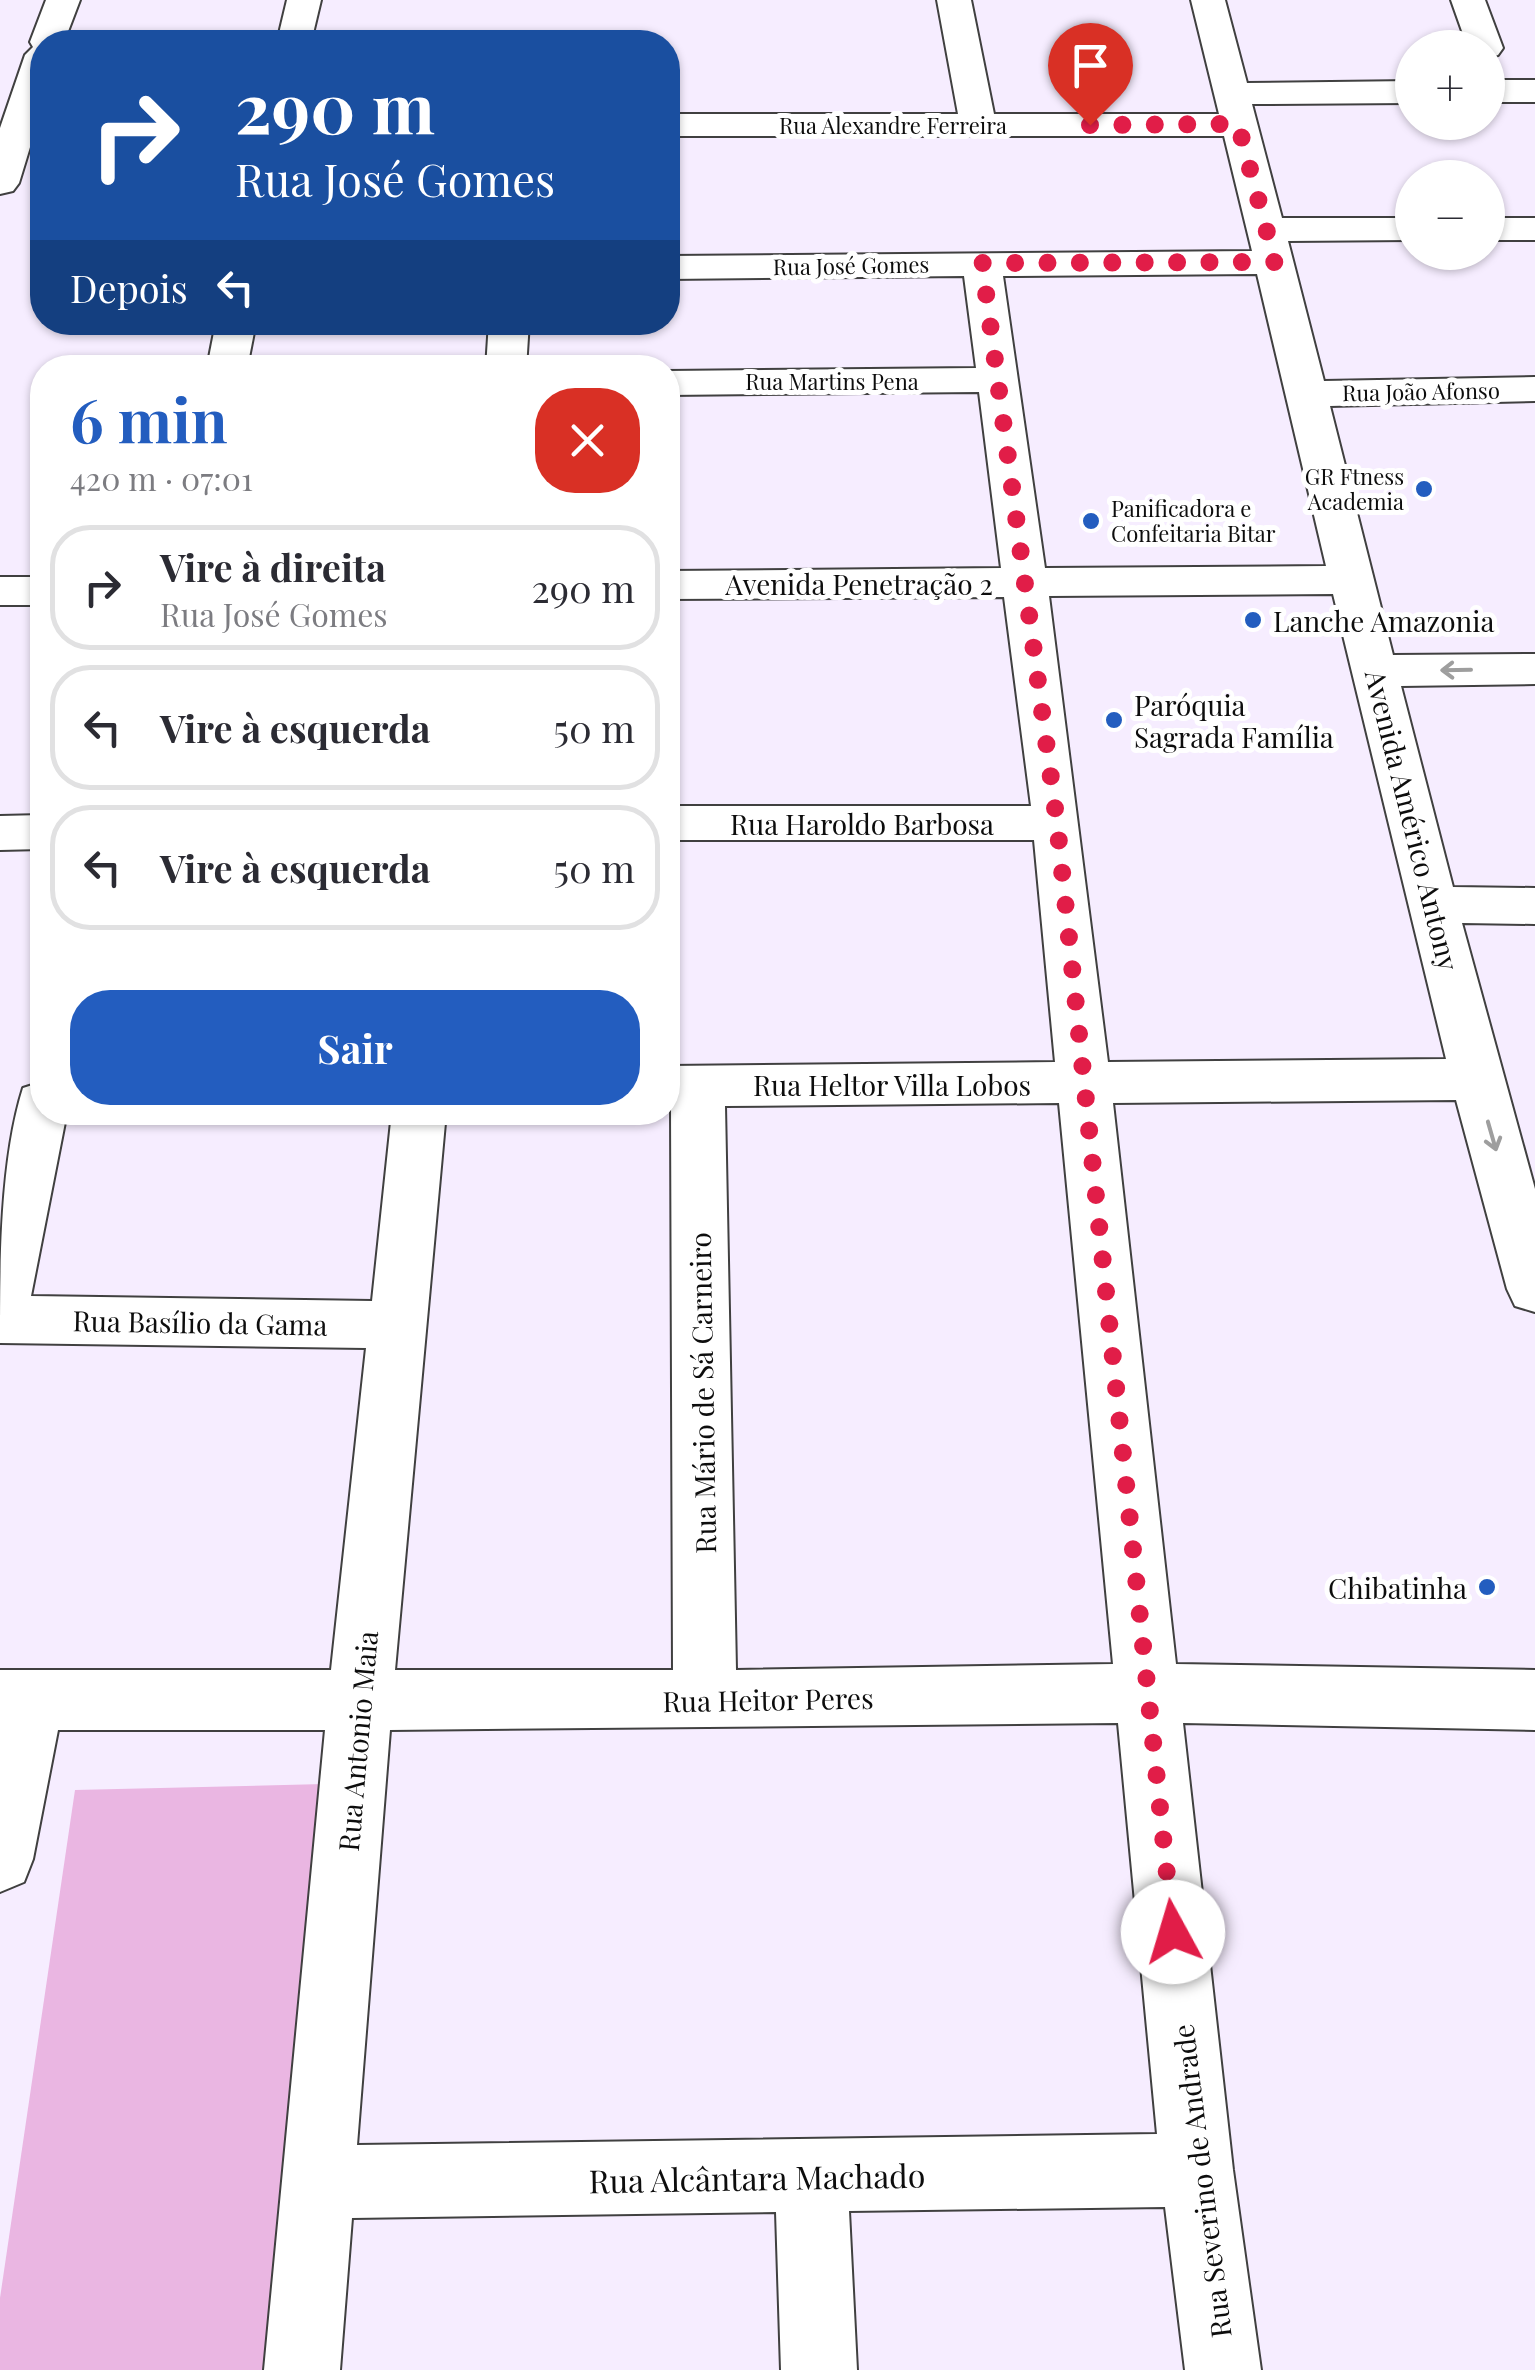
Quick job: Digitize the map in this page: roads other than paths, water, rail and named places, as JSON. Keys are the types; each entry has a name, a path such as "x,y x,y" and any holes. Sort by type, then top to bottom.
{"street":[{"path":"52,30 63,0"},
{"path":"297,30 304,0"},
{"path":"954,0 978,125"},
{"name":"Avenida Américo Antony","path":"1208,0 1476,1079 1535,1289"},
{"path":"1468,0 1479,30"},
{"path":"0,183 14,93 30,71"},
{"name":"Rua Alexandre Ferreira","path":"680,125 978,125 1236,109 1395,94"},
{"path":"1505,229 1535,228"},
{"name":"Rua José Gomes","path":"680,268 982,263 1271,246 1395,231"},
{"name":"Rua Severino de Andrade","path":"982,263 1057,823 1198,2170 1223,2370"},
{"name":"Rua Martins Pena","path":"680,383 996,380"},
{"name":"Rua João Afonso","path":"1307,394 1535,389"},
{"name":"Avenida Penetração 2","path":"680,585 1351,580"},
{"path":"0,591 30,591"},
{"path":"1376,671 1535,669"},
{"name":"Rua Haroldo Barbosa","path":"680,823 1057,823"},
{"path":"0,833 30,832"},
{"path":"1436,906 1535,906"},
{"name":"Rua Heltor Villa Lobos","path":"683,1085 1476,1079"},
{"name":"Rua Mário de Sá Carneiro","path":"683,1085 705,1700"},
{"path":"0,1100 30,1101"},
{"path":"0,1310 37,1125"},
{"name":"Rua Antonio Maia","path":"302,2370 360,1700 418,1125"},
{"name":"Rua Basílio da Gama","path":"0,1319 400,1325"},
{"name":"Rua Heitor Peres","path":"16,1700 705,1700 1148,1693 1535,1700"},
{"path":"0,1859 16,1700"},
{"name":"Rua Alcântara Machado","path":"317,2182 1198,2170"},
{"path":"811,2176 819,2370"}],"place":[{"name":"GR Ftness Academia","path":"1424,489"},
{"name":"Panificadora e Confeitaria Bitar","path":"1091,521"},
{"name":"Lanche Amazonia","path":"1253,620"},
{"name":"Paróquia Sagrada Família","path":"1114,720"},
{"name":"Chibatinha","path":"1487,1587"}]}
